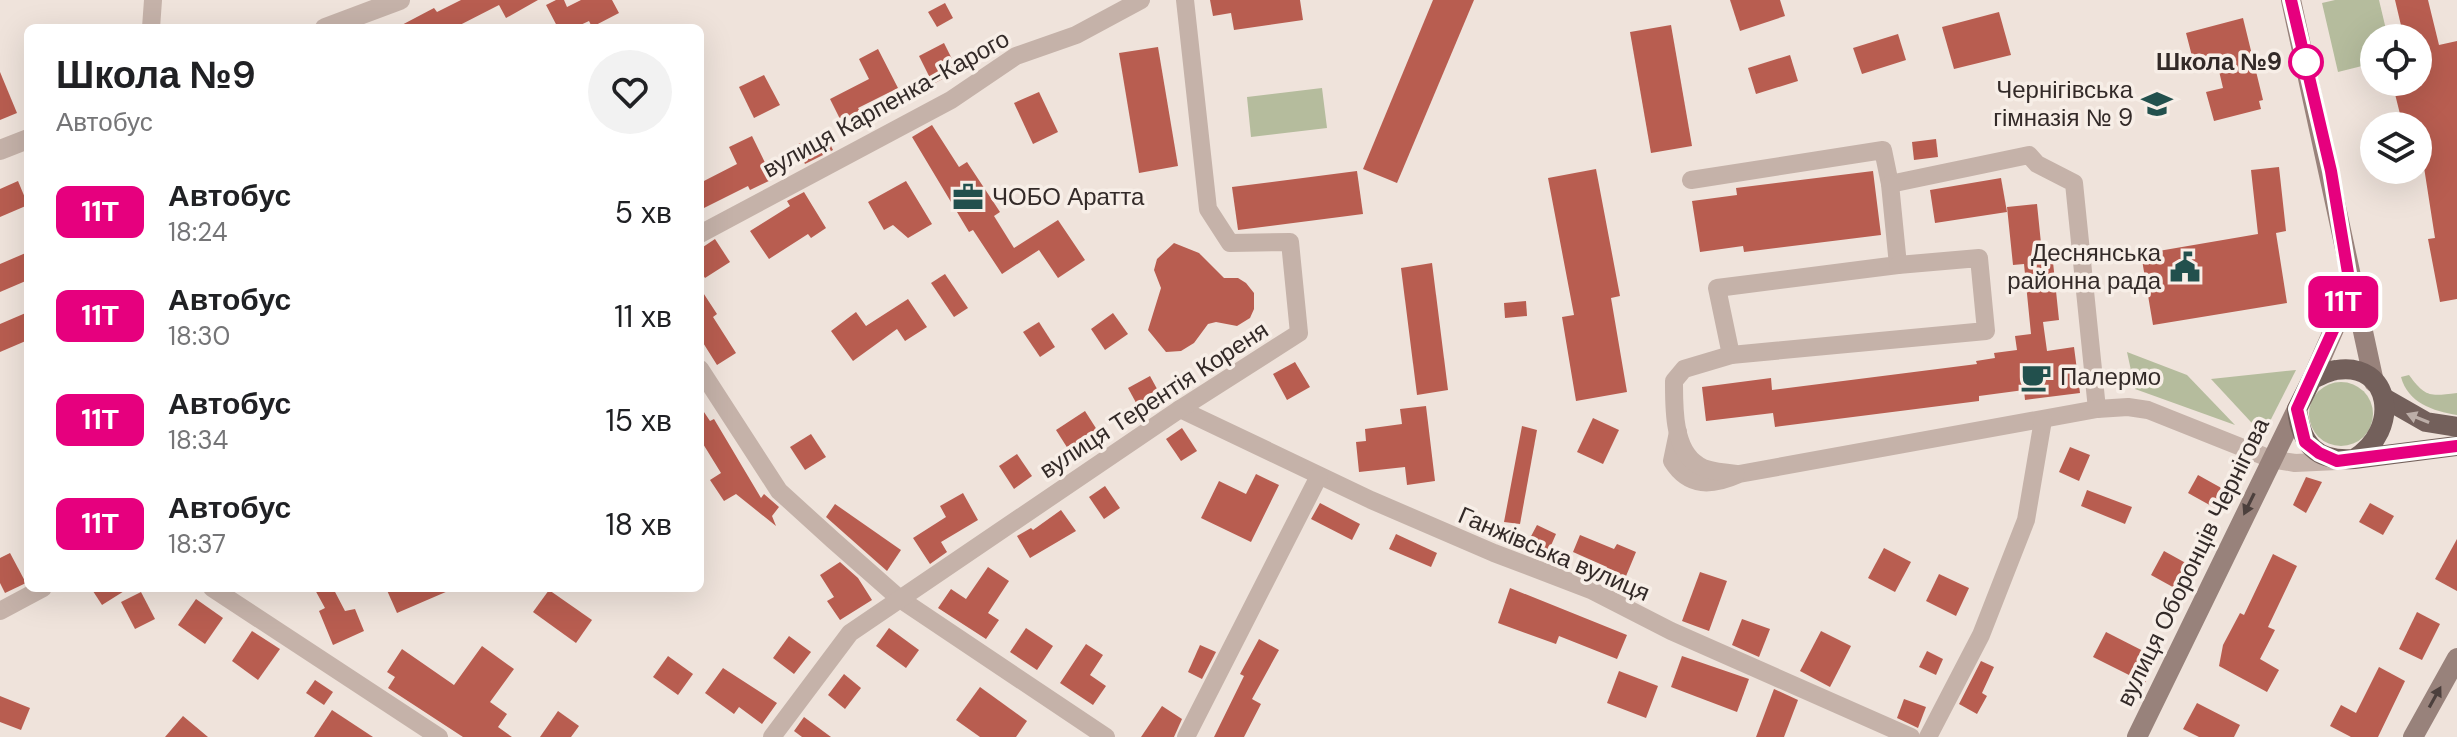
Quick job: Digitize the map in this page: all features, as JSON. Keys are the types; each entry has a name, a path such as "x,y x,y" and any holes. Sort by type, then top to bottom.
{"main road":[{"path":"2291,0 2331,171 2348,273 2385,418 2380,436 2368,450 2345,460"},
{"path":"2348,273 2341,313 2297,409 2305,442 2319,453 2345,460 2457,446"},
{"path":"2312,379 2334,370 2345,370 2426,422 2457,427"},
{"name":"вулиця Оборонців Чернігова","path":"2137,737 2297,409"},
{"path":"2413,737 2457,658"}],"street":[{"path":"151,24 153,0"},
{"path":"336,24 400,0"},
{"name":"вулиця Карпенка-Карого","path":"704,232 951,100 1016,56 1076,35 1141,0"},
{"name":"вулиця Терентія Кореня","path":"772,737 850,633 1180,409 1299,333 1290,242 1230,243 1208,209 1185,0"},
{"path":"0,150 24,141"},
{"path":"1691,180 1883,150 1890,184 1898,265"},
{"path":"1890,184 2029,155 2037,164 2074,183 2097,409"},
{"path":"1731,355 1717,288 1979,258 1986,331 1731,355 1684,369 1674,381 1678,432 1688,455 1699,466 1739,474 2097,409 2128,407 2148,410 2271,459 2295,463 2345,460"},
{"path":"704,375 779,491 900,599 1106,737"},
{"name":"Ганжівська вулиця","path":"1180,409 1319,476 1494,553 1591,590 1671,631 1911,737"},
{"path":"1928,737 1981,635 2026,520 2043,420"},
{"path":"1186,737 1319,476"},
{"path":"0,611 36,592"},
{"path":"218,592 439,737"}],"green space":[{"path":"2379,0 2385,24 2360,24 2360,66 2338,72 2322,3"},
{"path":"1322,88 1327,128 1251,137 1247,97"},
{"path":"2127,352 2187,375 2235,425 2135,389"},
{"path":"2296,370 2263,435 2211,379"},
{"path":"2409,375 2429,394 2457,393 2457,415 2431,408 2415,399 2401,377"},
{"path":"2341,382 2359,388 2367,396 2373,414 2367,432 2359,440 2341,446 2323,440 2315,432 2309,414 2315,396 2323,388"}],"building":[{"path":"461,0 538,0 506,18 499,5 462,24 404,24 434,8 437,12"},
{"path":"556,0 564,0 567,7 581,0 612,0 619,13 598,24 589,21 583,24 556,24 546,5"},
{"path":"1210,0 1300,0 1303,20 1234,30 1231,13 1213,16"},
{"path":"1433,0 1474,0 1397,183 1363,169"},
{"path":"1730,0 1780,0 1785,16 1740,31"},
{"path":"2395,0 2428,0 2439,45 2457,41 2457,299 2440,302 2428,239 2435,238 2427,184 2432,184 2432,112 2400,112 2396,96 2432,96 2432,24 2401,24"},
{"path":"945,3 953,18 937,27 928,12"},
{"path":"1999,12 2011,55 1954,69 1942,27"},
{"path":"2243,18 2263,100 2259,101 2261,109 2214,121 2206,92 2223,88 2215,54 2193,60 2186,33"},
{"path":"1671,25 1692,146 1651,153 1630,32"},
{"path":"1898,34 1906,60 1862,74 1853,48"},
{"path":"944,43 958,71 933,84 919,56"},
{"path":"1158,47 1178,166 1139,173 1119,53"},
{"path":"878,49 898,88 858,108 863,117 844,127 830,99 869,79 859,59"},
{"path":"1790,55 1798,81 1756,94 1748,68"},
{"path":"0,72 17,113 0,120"},
{"path":"764,75 780,105 754,118 739,87"},
{"path":"1039,92 1058,132 1033,144 1014,103"},
{"path":"932,125 959,167 967,162 1000,212 994,216 1014,248 1058,220 1085,260 1058,278 1039,250 1002,274 973,230 969,232 912,137"},
{"path":"824,132 833,150 805,164 796,145"},
{"path":"752,136 773,179 750,190 748,186 704,208 704,181 737,164 729,147"},
{"path":"1936,139 1938,157 1914,160 1912,142"},
{"path":"2279,167 2286,231 2276,233 2287,303 2153,325 2141,254 2258,234 2251,170"},
{"path":"1596,169 1620,296 1611,298 1627,392 1576,401 1562,317 1574,315 1548,178"},
{"path":"1357,171 1363,214 1238,230 1232,187"},
{"path":"1873,171 1881,235 1744,252 1743,246 1700,252 1692,201 1737,195 1736,188"},
{"path":"2001,178 2007,212 1935,223 1930,190"},
{"path":"18,181 24,195 24,207 0,217 0,189"},
{"path":"906,181 932,224 908,238 893,225 884,230 868,202"},
{"path":"804,192 826,228 811,238 808,234 769,259 750,231 790,206 787,201"},
{"path":"2037,204 2043,263 2053,262 2059,320 2043,322 2047,351 2074,347 2080,393 2025,400 2024,390 1979,396 1979,401 1775,427 1773,413 1706,421 1702,387 1771,378 1772,390 1977,364 1976,361 1995,358 1994,353 2017,350 2015,336 2031,334 2024,264 2013,265 2007,207"},
{"path":"715,239 730,262 705,278 704,277 704,246"},
{"path":"1174,243 1199,253 1224,278 1238,278 1246,283 1254,293 1254,309 1250,318 1237,326 1216,322 1208,324 1194,343 1181,351 1166,352 1148,330 1161,288 1154,270 1157,259"},
{"path":"24,254 24,282 0,292 0,264"},
{"path":"1432,263 1448,390 1417,395 1401,268"},
{"path":"945,274 968,308 954,317 931,283"},
{"path":"704,294 717,314 713,317 736,353 717,365 704,344"},
{"path":"908,299 927,327 905,341 897,329 853,361 831,331 856,312 866,326"},
{"path":"1526,301 1527,316 1505,318 1504,303"},
{"path":"1113,313 1128,334 1105,350 1091,329"},
{"path":"24,314 24,342 0,352 0,324"},
{"path":"1039,322 1055,347 1040,357 1023,332"},
{"path":"1295,362 1310,387 1287,400 1273,374"},
{"path":"1150,376 1162,398 1140,410 1128,388"},
{"path":"1426,406 1435,481 1407,485 1405,467 1359,472 1356,442 1366,441 1365,429 1402,424 1400,409"},
{"path":"1085,411 1099,433 1070,452 1056,430"},
{"path":"704,412 710,421 714,419 761,498 764,494 779,507 772,516 776,526 736,494 724,501 710,480 721,473 704,445"},
{"path":"1593,418 1619,430 1603,464 1577,452"},
{"path":"1522,426 1537,430 1520,524 1504,522"},
{"path":"1182,428 1197,451 1181,461 1166,439"},
{"path":"811,434 826,457 805,470 790,447"},
{"path":"2070,447 2090,455 2079,481 2059,472"},
{"path":"1017,454 1032,476 1014,489 999,466"},
{"path":"1256,474 1279,485 1251,542 1201,518 1219,481 1246,494"},
{"path":"2198,475 2225,490 2215,508 2188,493"},
{"path":"2306,477 2322,482 2306,513 2293,505"},
{"path":"1105,486 1120,508 1104,519 1089,497"},
{"path":"2087,490 2132,507 2125,524 2081,506"},
{"path":"963,493 978,520 941,542 947,552 930,564 913,538 946,517 940,506"},
{"path":"1320,503 1360,524 1352,540 1311,519"},
{"path":"2370,503 2394,516 2383,535 2359,522"},
{"path":"835,504 901,550 887,571 826,517"},
{"path":"1061,510 1076,531 1030,558 1017,536 1031,528 1033,530"},
{"path":"1537,525 1556,534 1549,550 1529,540"},
{"path":"1396,534 1437,553 1431,567 1389,549"},
{"path":"1580,535 1614,549 1617,544 1636,552 1624,581 1604,573 1607,567 1573,552"},
{"path":"2457,539 2457,591 2435,579"},
{"path":"1884,548 1911,562 1895,592 1868,578"},
{"path":"2164,551 2193,567 2180,591 2151,575"},
{"path":"10,553 24,579 24,584 5,593 0,583 0,558"},
{"path":"2273,554 2297,566 2268,627 2275,630 2260,659 2279,670 2267,692 2219,666 2223,645 2240,613 2244,615"},
{"path":"840,562 858,578 872,600 840,620 827,601 834,597 820,575"},
{"path":"988,567 1009,581 988,613 999,620 986,639 938,608 951,589 966,599"},
{"path":"1700,572 1727,581 1709,631 1682,621"},
{"path":"1939,574 1969,588 1956,616 1926,601"},
{"path":"1510,588 1627,635 1617,659 1559,636 1556,644 1498,623"},
{"path":"94,592 123,592 102,605"},
{"path":"141,592 155,619 135,629 121,602"},
{"path":"316,592 335,592 345,611 355,609 364,631 333,645 319,611 325,608"},
{"path":"388,592 446,592 397,613"},
{"path":"548,592 552,592 592,620 576,643 533,612"},
{"path":"196,599 223,618 205,644 178,625"},
{"path":"2417,612 2440,624 2422,660 2399,649"},
{"path":"1742,619 1770,629 1759,657 1732,645"},
{"path":"889,628 919,650 906,668 876,646"},
{"path":"1026,628 1053,646 1037,670 1010,652"},
{"path":"252,631 280,649 258,680 232,661"},
{"path":"1821,631 1851,646 1830,687 1800,671"},
{"path":"2106,632 2157,658 2145,683 2093,657"},
{"path":"789,636 811,652 794,674 773,658"},
{"path":"1259,639 1279,650 1252,699 1261,704 1244,737 1214,737 1244,676 1240,674"},
{"path":"1086,644 1103,655 1090,675 1106,686 1093,705 1060,683"},
{"path":"1200,645 1216,652 1202,679 1188,672"},
{"path":"482,646 514,669 490,702 507,714 498,727 512,737 463,737 388,688 395,677 387,672 402,649 454,685"},
{"path":"1927,651 1943,659 1936,675 1919,667"},
{"path":"668,656 693,674 678,695 653,677"},
{"path":"1682,656 1749,679 1737,712 1671,687"},
{"path":"1981,661 1994,667 1982,693 1987,696 1977,714 1959,704"},
{"path":"2379,667 2405,681 2378,737 2351,737 2330,726 2341,705 2356,713"},
{"path":"723,668 777,703 762,724 739,707 734,714 705,693"},
{"path":"1619,671 1658,686 1646,718 1607,703"},
{"path":"844,674 861,688 845,709 828,695"},
{"path":"315,680 333,692 324,705 306,693"},
{"path":"980,687 1027,721 1016,737 980,737 956,720"},
{"path":"1774,689 1798,700 1784,737 1756,737"},
{"path":"0,696 30,708 21,730 0,722"},
{"path":"1904,699 1926,707 1918,728 1897,718"},
{"path":"2197,703 2240,725 2234,737 2199,737 2183,729"},
{"path":"1162,706 1182,719 1174,737 1141,737"},
{"path":"332,710 373,737 314,737"},
{"path":"558,711 579,726 571,737 540,737"},
{"path":"183,716 208,737 165,737"},
{"path":"804,717 831,737 802,737 794,731"}],"bus line":[{"name":"11Т","path":"2291,0 2331,171 2348,273 2341,313 2333,335 2297,409 2299,429 2305,442 2337,461 2457,446"}],"place":[{"name":"Школа №9","path":"2306,62"},
{"name":"Чернігівська гімназія № 9","path":"2157,104"},
{"name":"ЧОБО Аратта","path":"968,197"},
{"name":"Деснянська районна рада","path":"2185,267"},
{"name":"Палермо","path":"2036,377"}]}
